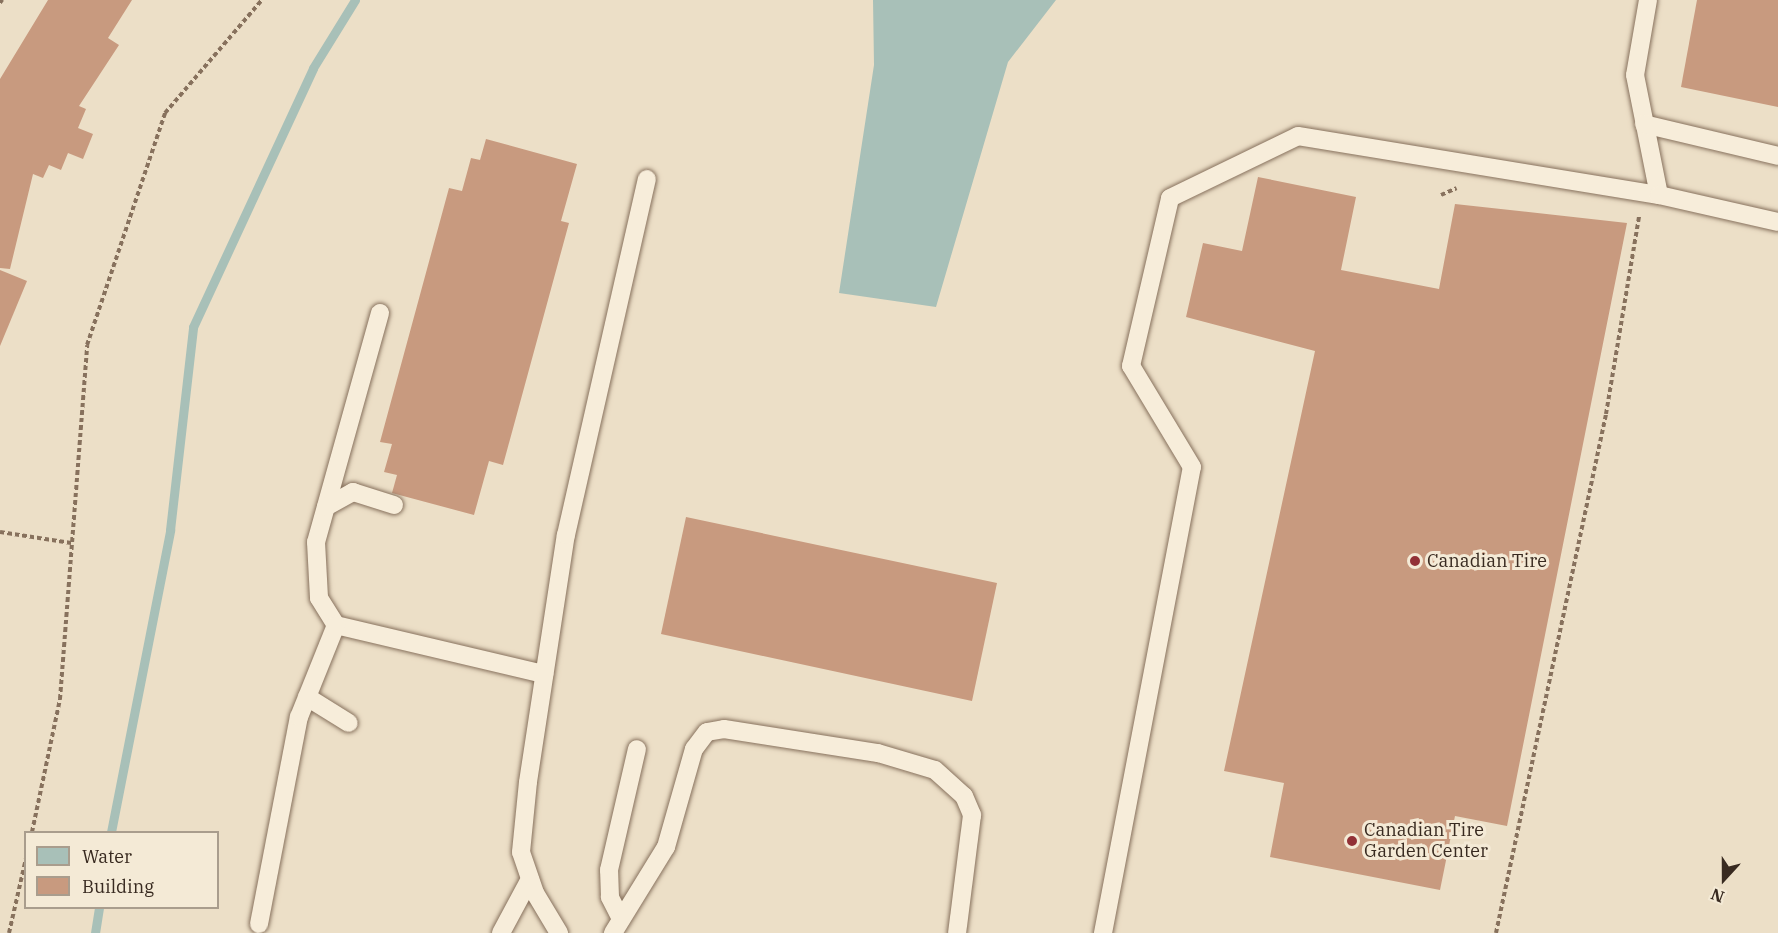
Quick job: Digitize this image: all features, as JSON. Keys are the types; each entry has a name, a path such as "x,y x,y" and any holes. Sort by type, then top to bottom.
{"lane":[{"path":"1648,0 1635,75 1659,195"},
{"path":"1644,123 1778,156"},
{"path":"1103,933 1192,467 1131,366 1170,198 1298,136 1659,195 1778,222"},
{"path":"559,933 530,879 521,852 544,674 566,536 647,179"},
{"path":"380,313 316,542 319,598 336,625 544,674"},
{"path":"326,507 353,492 394,505"},
{"path":"259,924 299,717 336,625"},
{"path":"307,698 349,723"},
{"path":"617,926 666,847 694,749 707,732 724,729 878,753 935,770 964,796 972,815 957,933"},
{"path":"617,926 610,897 609,870 637,749"},
{"path":"501,933 530,879"}],"path":[{"path":"32,831 60,699 87,345 165,113 262,0"},
{"path":"1441,195 1462,186"},
{"path":"1496,933 1606,414 1639,215 1628,213"},
{"path":"0,532 71,543"},
{"path":"9,933 24,867"}],"water":[{"path":"873,0 1056,0 1008,62 936,307 839,293 874,65"}],"building":[{"path":"48,0 132,0 108,38 119,45 79,106 86,109 78,128 93,134 83,159 68,153 61,170 49,165 43,178 33,174 10,269 0,268 0,79"},
{"path":"1697,0 1778,0 1778,107 1681,87"},
{"path":"486,139 577,164 561,221 569,223 503,465 489,461 474,515 392,493 397,475 384,472 392,444 380,442 449,188 462,191 471,158 480,160"},
{"name":"Canadian Tire","path":"1258,177 1356,197 1341,270 1439,289 1455,204 1627,223 1507,826 1455,816 1440,890 1270,857 1284,783 1224,771 1315,351 1186,317 1203,243 1242,251"},
{"path":"0,270 27,281 0,346"},
{"path":"686,517 997,583 972,701 661,634"}],"waterway":[{"path":"111,831 170,530 193,327 313,68 355,0"},
{"path":"95,933 99,909"}],"place":[{"name":"Canadian Tire","path":"1415,561"},
{"name":"Canadian Tire Garden Center","path":"1352,841"}]}
